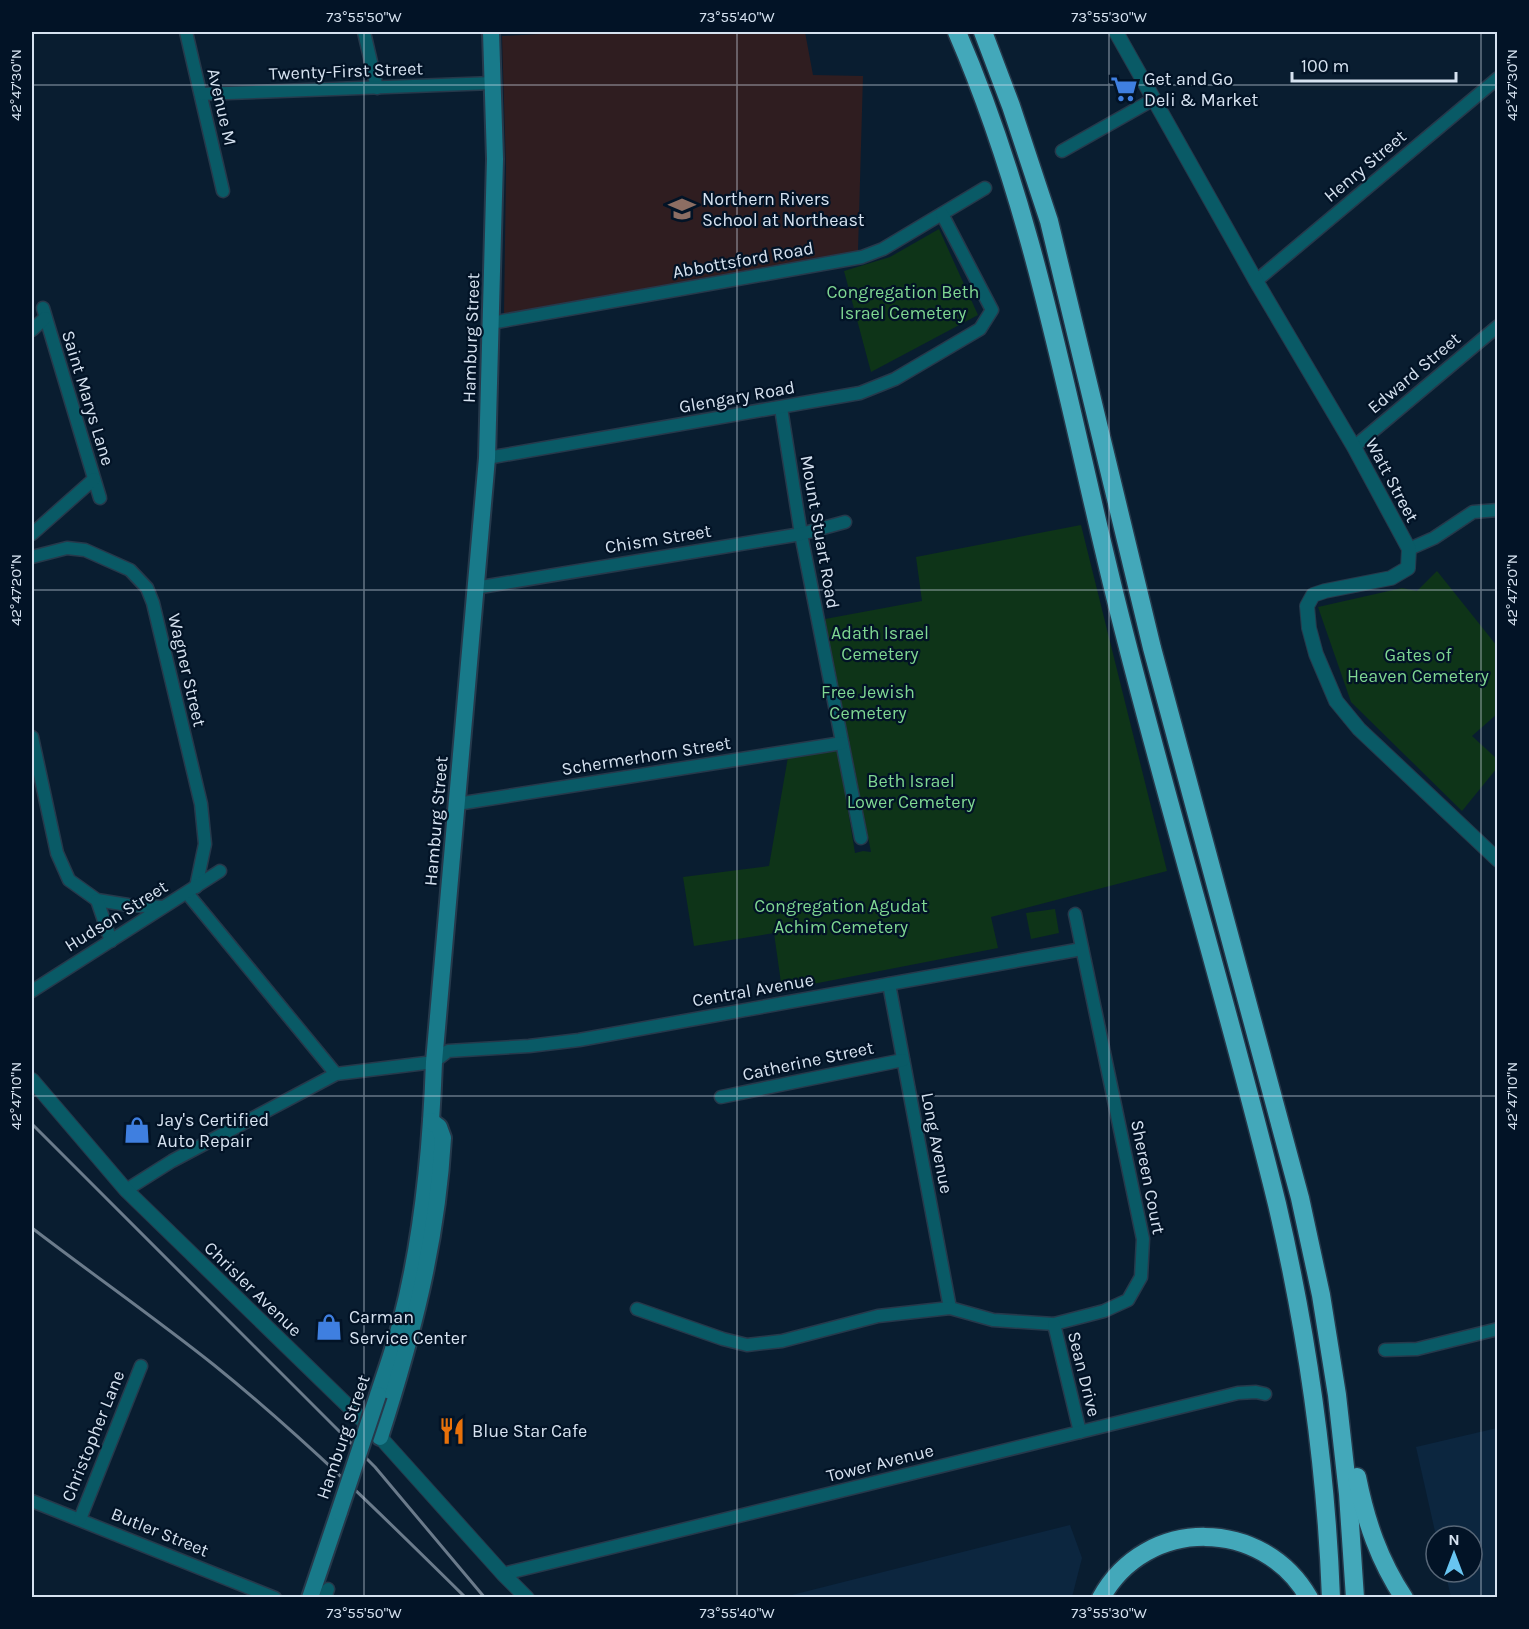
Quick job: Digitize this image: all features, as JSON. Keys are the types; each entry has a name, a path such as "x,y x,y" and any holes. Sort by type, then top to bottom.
{"highway":[{"path":"957,32 1002,152 1037,265 1114,595 1277,1204 1296,1290 1314,1398 1325,1496 1331,1598"},
{"path":"983,32 1024,144 1059,260 1152,648 1300,1198 1367,1524 1382,1561 1404,1598"},
{"path":"1330,1345 1348,1494 1355,1598"},
{"path":"1101,1598 1113,1578 1137,1556 1152,1547 1167,1542 1200,1536 1232,1539 1262,1551 1287,1569 1309,1598"}],"main road":[{"name":"Hamburg Street","path":"310,1598 401,1320 420,1229 487,458 495,159 491,32"},
{"path":"380,1437 415,1322 432,1237 443,1138 439,1127 431,1121"}],"street":[{"name":"Avenue M","path":"186,32 222,191"},
{"path":"364,32 377,88"},
{"name":"Watt Street","path":"1116,32 1256,281 1354,447 1409,549 1408,568 1391,578 1325,591 1313,595 1307,606 1309,628 1316,654 1336,701 1359,729 1497,860"},
{"name":"Henry Street","path":"1256,281 1497,78"},
{"name":"Twenty-First Street","path":"201,94 493,83"},
{"path":"1062,151 1154,99"},
{"name":"Abbottsford Road","path":"491,324 862,257 883,249 985,188"},
{"name":"Glengary Road","path":"487,458 860,393 895,380 980,328 992,310 942,214"},
{"name":"Saint Marys Lane","path":"32,330 44,313 100,498"},
{"name":"Edward Street","path":"1354,447 1497,326"},
{"name":"Mount Stuart Road","path":"781,408 801,534 861,838"},
{"path":"32,534 94,479"},
{"path":"1409,549 1434,538 1473,512 1497,510"},
{"name":"Chism Street","path":"475,588 801,534 845,522"},
{"name":"Wagner Street","path":"32,557 67,548 85,550 130,570 147,588 153,603 201,804 205,844 191,890"},
{"path":"32,737 57,853 69,880 97,900 163,907"},
{"name":"Schermerhorn Street","path":"457,804 842,743"},
{"name":"Hudson Street","path":"32,991 220,871"},
{"path":"126,1190 172,1161 336,1074 191,890"},
{"path":"97,900 111,941"},
{"name":"Shereen Court","path":"637,1309 747,1345 782,1341 878,1316 950,1308 993,1320 1054,1324 1104,1311 1128,1300 1141,1277 1143,1239 1075,914"},
{"name":"Central Avenue","path":"336,1074 434,1062 448,1051 579,1040 1082,949"},
{"name":"Long Avenue","path":"889,984 950,1308"},
{"name":"Catherine Street","path":"721,1097 903,1060"},
{"name":"Chrisler Avenue","path":"32,1080 126,1190 380,1437 527,1598"},
{"name":"Sean Drive","path":"1054,1324 1080,1432"},
{"path":"1385,1350 1418,1349 1497,1329"},
{"name":"Christopher Lane","path":"80,1519 141,1366"},
{"name":"Tower Avenue","path":"503,1574 1238,1393 1265,1394"},
{"name":"Butler Street","path":"32,1501 275,1598"}],"shaded area":[{"name":"Northern Rivers School at Northeast","path":"578,32 805,32 813,75 863,76 858,251 504,314 506,168 502,36"},
{"path":"1497,1428 1497,1597 1451,1597 1448,1584 1484,1584 1484,1524 1433,1524 1416,1447"},
{"path":"1070,1525 1082,1558 1072,1597 784,1597"}],"green space":[{"name":"Congregation Beth Israel Cemetery","path":"939,229 978,315 871,372 844,271 890,257"},
{"path":"1081,525 1167,871 991,917 998,948 782,990 774,933 694,946 683,877 769,866 788,757 838,749 855,853 871,852 825,619 922,601 916,557"},
{"name":"Gates of Heaven Cemetery","path":"1437,571 1497,646 1497,714 1472,736 1497,759 1497,768 1462,811 1351,702 1318,607 1402,588 1417,591"},
{"path":"1055,909 1059,933 1031,939 1026,913"}],"railway":[{"path":"32,1124 375,1467 485,1598"},
{"path":"32,1228 169,1330 247,1392 343,1478 466,1598"}],"place":[{"name":"Get and Go Deli & Market","path":"1124,89"},
{"name":"Northern Rivers School at Northeast","path":"682,209"},
{"name":"Jay's Certified Auto Repair","path":"137,1130"},
{"name":"Carman Service Center","path":"329,1327"},
{"name":"Blue Star Cafe","path":"452,1431"}],"park label":[{"name":"Adath Israel Cemetery","path":"880,643"},
{"name":"Free Jewish Cemetery","path":"868,702"},
{"name":"Beth Israel Lower Cemetery","path":"911,791"},
{"name":"Congregation Agudat Achim Cemetery","path":"841,916"}]}
